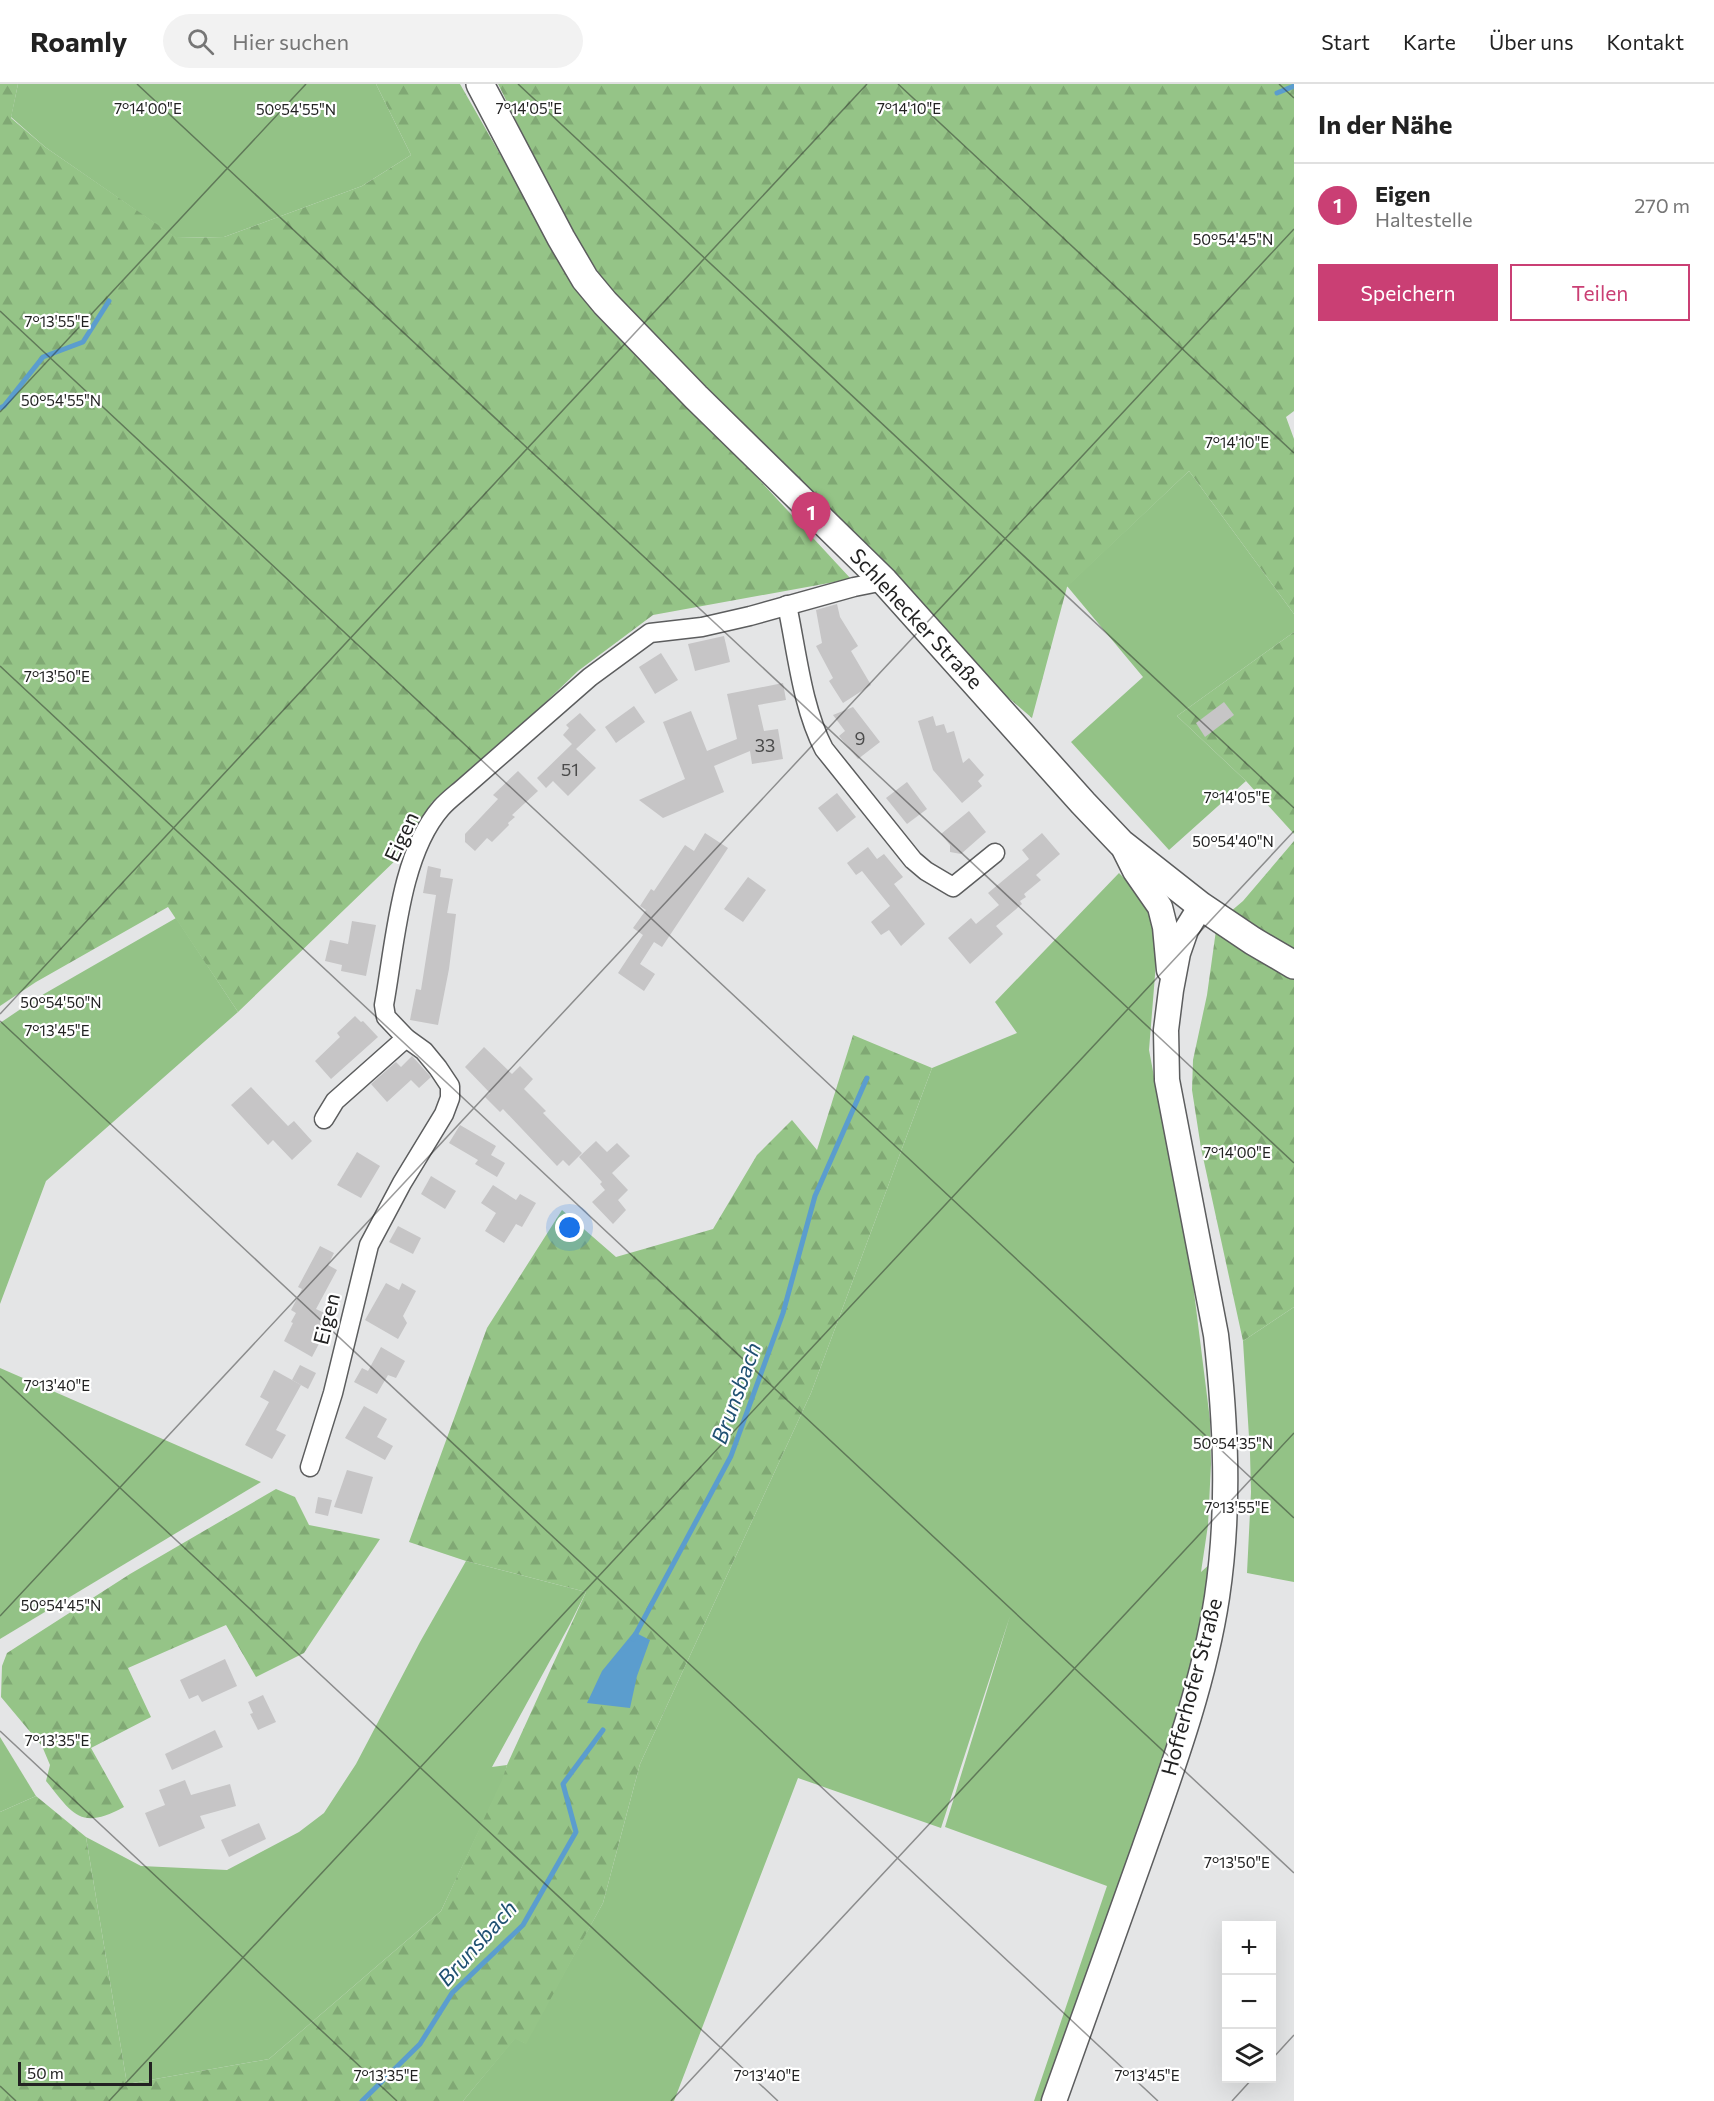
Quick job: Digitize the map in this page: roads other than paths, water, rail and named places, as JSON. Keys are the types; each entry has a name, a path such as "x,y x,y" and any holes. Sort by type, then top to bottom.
{"main road":[{"name":"Schlehecker Straße","path":"480,84 561,238 585,279 598,295 666,366 884,581 1121,843 1201,906 1294,965"}],"street":[{"name":"Eigen","path":"310,1467 333,1393 369,1245 444,1114 450,1098 450,1086 438,1068 424,1051 406,1038 386,1017 384,1005 408,874 426,830 441,808 581,685 650,633 702,627 884,581"},
{"path":"787,605 816,734 824,749 913,860 926,871 953,887 995,854"},
{"path":"1121,843 1135,871 1160,907 1165,927 1171,990"},
{"name":"Hofferhofer Straße","path":"1054,2101 1156,1817 1186,1726 1210,1633 1223,1549 1226,1458 1216,1335 1169,1098 1166,1030 1178,953 1186,930 1201,906"},
{"path":"324,1119 335,1101 406,1038"}],"water":[{"path":"634,1632 650,1640 637,1676 630,1708 587,1703 602,1671"}],"waterway":[{"path":"1277,93 1294,86"},
{"path":"0,408 43,357 83,342 109,301"},
{"name":"Brunsbach","path":"633,1639 731,1456 783,1313 815,1196 867,1078"},
{"name":"Brunsbach","path":"362,2101 420,2044 452,1993 523,1925 576,1832 563,1784 603,1730"}],"place":[{"name":"Eigen","path":"811,542"}]}
